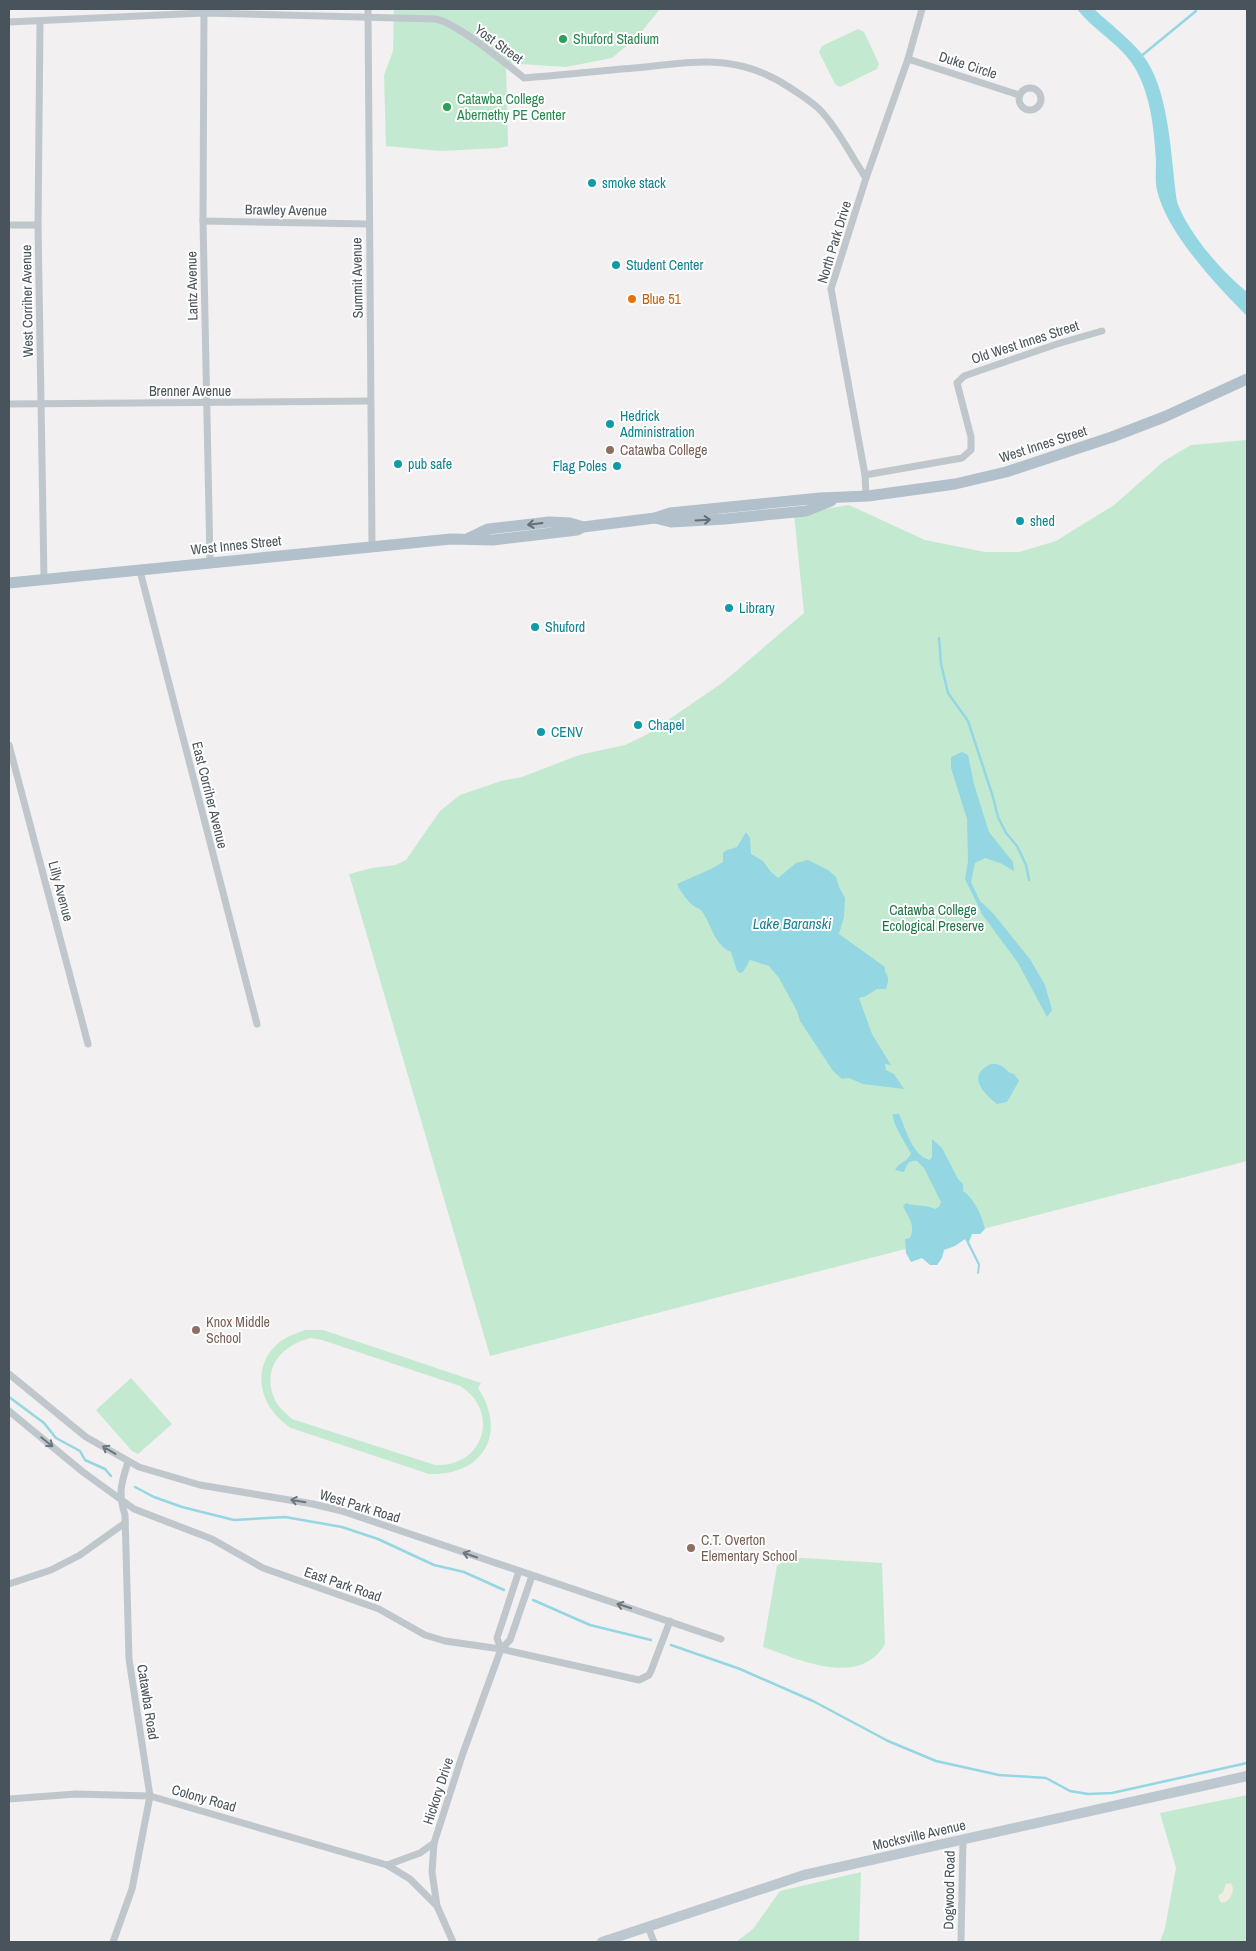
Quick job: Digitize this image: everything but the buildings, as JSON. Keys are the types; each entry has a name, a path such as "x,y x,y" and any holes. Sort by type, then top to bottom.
{"main road":[{"name":"West Innes Street","path":"9,583 372,547 467,539 493,540 578,530 583,527 655,518 671,522 806,511 838,498 955,484 1015,470 1147,424 1247,379"}],"street":[{"name":"Summit Avenue","path":"368,9 372,547"},
{"name":"North Park Drive","path":"866,496 865,476 831,290 866,178 908,59 922,9"},
{"name":"Yost Street","path":"9,22 40,22 204,11 443,21 502,60 524,78 718,62 756,69 775,78 821,111 848,146 866,178"},
{"name":"Lantz Avenue","path":"204,11 203,221 210,562"},
{"name":"West Corriher Avenue","path":"40,22 38,225 44,580"},
{"name":"Duke Circle","path":"908,59 1019,95"},
{"name":"Brawley Avenue","path":"203,221 369,224"},
{"path":"9,225 38,225"},
{"name":"Old West Innes Street","path":"865,476 962,458 971,450 971,437 957,383 964,376 1102,330"},
{"name":"Brenner Avenue","path":"9,404 370,401"},
{"name":"East Corriher Avenue","path":"140,571 256,1024"},
{"name":"Lilly Avenue","path":"9,745 88,1044"},
{"name":"West Park Road","path":"9,1374 86,1437 128,1462 159,1474 200,1484 342,1511 721,1639"},
{"name":"East Park Road","path":"9,1411 83,1472 134,1509 212,1539 243,1555 262,1568 379,1608 425,1635 445,1641 501,1649 639,1680 651,1671 670,1621"},
{"name":"Catawba Road","path":"113,1942 132,1889 150,1796 129,1659 125,1515 120,1500 120,1487 128,1462"},
{"path":"9,1584 51,1570 80,1555 125,1522"},
{"name":"Hickory Drive","path":"501,1649 498,1638 519,1572"},
{"name":"Hickory Drive","path":"453,1942 437,1906 432,1872 434,1842 463,1753 501,1649 510,1640 532,1576"},
{"name":"Mocksville Avenue","path":"602,1942 804,1875 1247,1776"},
{"name":"Colony Road","path":"9,1799 76,1794 150,1796 387,1866 410,1879 437,1906"},
{"name":"Dogwood Road","path":"960,1942 963,1839"},
{"path":"387,1866 420,1853 434,1842"},
{"path":"648,1927 654,1942"}],"green space":[{"path":"394,9 660,9 638,36 612,58 566,67 506,63 508,146 441,151 386,146 384,75 393,51"},
{"path":"858,29 864,32 879,64 877,69 840,87 835,84 819,52 822,46"},
{"name":"Catawba College Ecological Preserve","path":"1247,440 1247,1161 490,1356 349,874 395,865 406,860 440,811 460,795 501,781 522,777 579,755 625,745 646,735 722,683 804,613 794,514 849,505 925,540 985,552 1019,552 1056,541 1114,505 1164,461 1191,445"},
{"path":"305,1330 323,1330 481,1383 478,1388 487,1405 491,1421 490,1436 485,1449 476,1460 464,1468 448,1473 429,1474 291,1428 280,1420 272,1410 262,1387 261,1375 264,1362 271,1351 284,1339","holes":["311,1338 460,1386 473,1397 480,1409 483,1423 481,1436 475,1448 465,1457 452,1463 435,1465 292,1419 276,1402 270,1380 272,1370 282,1353 290,1347 300,1341"]},
{"path":"131,1378 172,1424 138,1454 132,1451 96,1410"},
{"path":"788,1557 882,1563 885,1644 874,1657 861,1665 845,1668 828,1667 763,1647 777,1566"},
{"path":"1247,1795 1247,1942 1160,1942 1165,1928 1176,1868 1160,1813"},
{"path":"861,1872 859,1942 736,1942 753,1929 780,1891"}],"sand":[{"path":"1231,1883 1233,1888 1231,1896 1227,1901 1221,1903 1218,1896 1223,1892 1226,1884"}],"water":[{"path":"1077,9 1094,9 1131,42 1148,63 1161,94 1165,112 1177,202 1197,239 1227,274 1247,292 1247,316 1194,258 1162,206 1156,187 1156,160 1151,113 1145,90 1135,68 1129,59"},
{"path":"962,752 968,755 974,784 989,832 1013,862 1014,871 1000,863 985,858 975,863 971,882 980,901 992,912 1030,959 1045,985 1052,1010 1047,1017 1018,963 982,914 965,879 968,861 967,819 951,768 951,757"},
{"name":"Lake Baranski","path":"746,832 750,838 751,854 763,861 778,878 796,863 808,860 828,870 836,877 845,898 844,917 839,934 885,967 888,978 886,989 877,989 859,998 872,1034 891,1065 885,1064 886,1070 894,1074 904,1089 863,1084 849,1078 842,1079 833,1071 800,1021 797,1011 779,978 769,966 750,960 743,972 737,971 731,952 725,949 717,939 701,910 695,907 680,890 677,884 723,862 723,853 737,847"},
{"path":"991,1064 1002,1066 1014,1074 1019,1081 1007,1102 997,1104 979,1084 979,1073"},
{"path":"893,1114 899,1114 914,1148 924,1157 930,1160 932,1157 932,1139 942,1148 958,1179 963,1184 963,1191 971,1198 977,1208 985,1229 980,1234 972,1234 969,1242 980,1264 979,1273 977,1274 978,1265 965,1239 955,1246 944,1250 942,1258 937,1265 930,1265 922,1258 911,1262 906,1253 905,1239 910,1238 912,1229 911,1221 903,1206 906,1203 935,1209 939,1207 941,1202 924,1168 917,1161 910,1162 904,1172 895,1170 911,1153 896,1127"}],"waterway":[{"path":"1140,57 1196,11"},
{"path":"939,638 941,664 948,693 968,721 998,817 1006,833 1017,846 1026,865 1029,880"},
{"path":"9,1397 44,1423 56,1438 80,1451 85,1460 105,1469 111,1476"},
{"path":"135,1487 154,1497 182,1507 234,1520 285,1517 342,1527 378,1539 434,1565 464,1572 504,1590"},
{"path":"533,1600 590,1625 651,1640"},
{"path":"671,1645 740,1669 813,1701 888,1741 936,1761 999,1775 1046,1778 1070,1791 1088,1794 1112,1793 1247,1763"}],"place":[{"name":"Shuford Stadium","path":"563,39"},
{"name":"Catawba College Abernethy PE Center","path":"447,107"},
{"name":"smoke stack","path":"592,183"},
{"name":"Student Center","path":"616,265"},
{"name":"Blue 51","path":"632,299"},
{"name":"Hedrick Administration","path":"610,424"},
{"name":"Catawba College","path":"610,450"},
{"name":"pub safe","path":"398,464"},
{"name":"Flag Poles","path":"617,466"},
{"name":"shed","path":"1020,521"},
{"name":"Library","path":"729,608"},
{"name":"Shuford","path":"535,627"},
{"name":"Chapel","path":"638,725"},
{"name":"CENV","path":"541,732"},
{"name":"Knox Middle School","path":"196,1330"},
{"name":"C.T. Overton Elementary School","path":"691,1548"}]}
